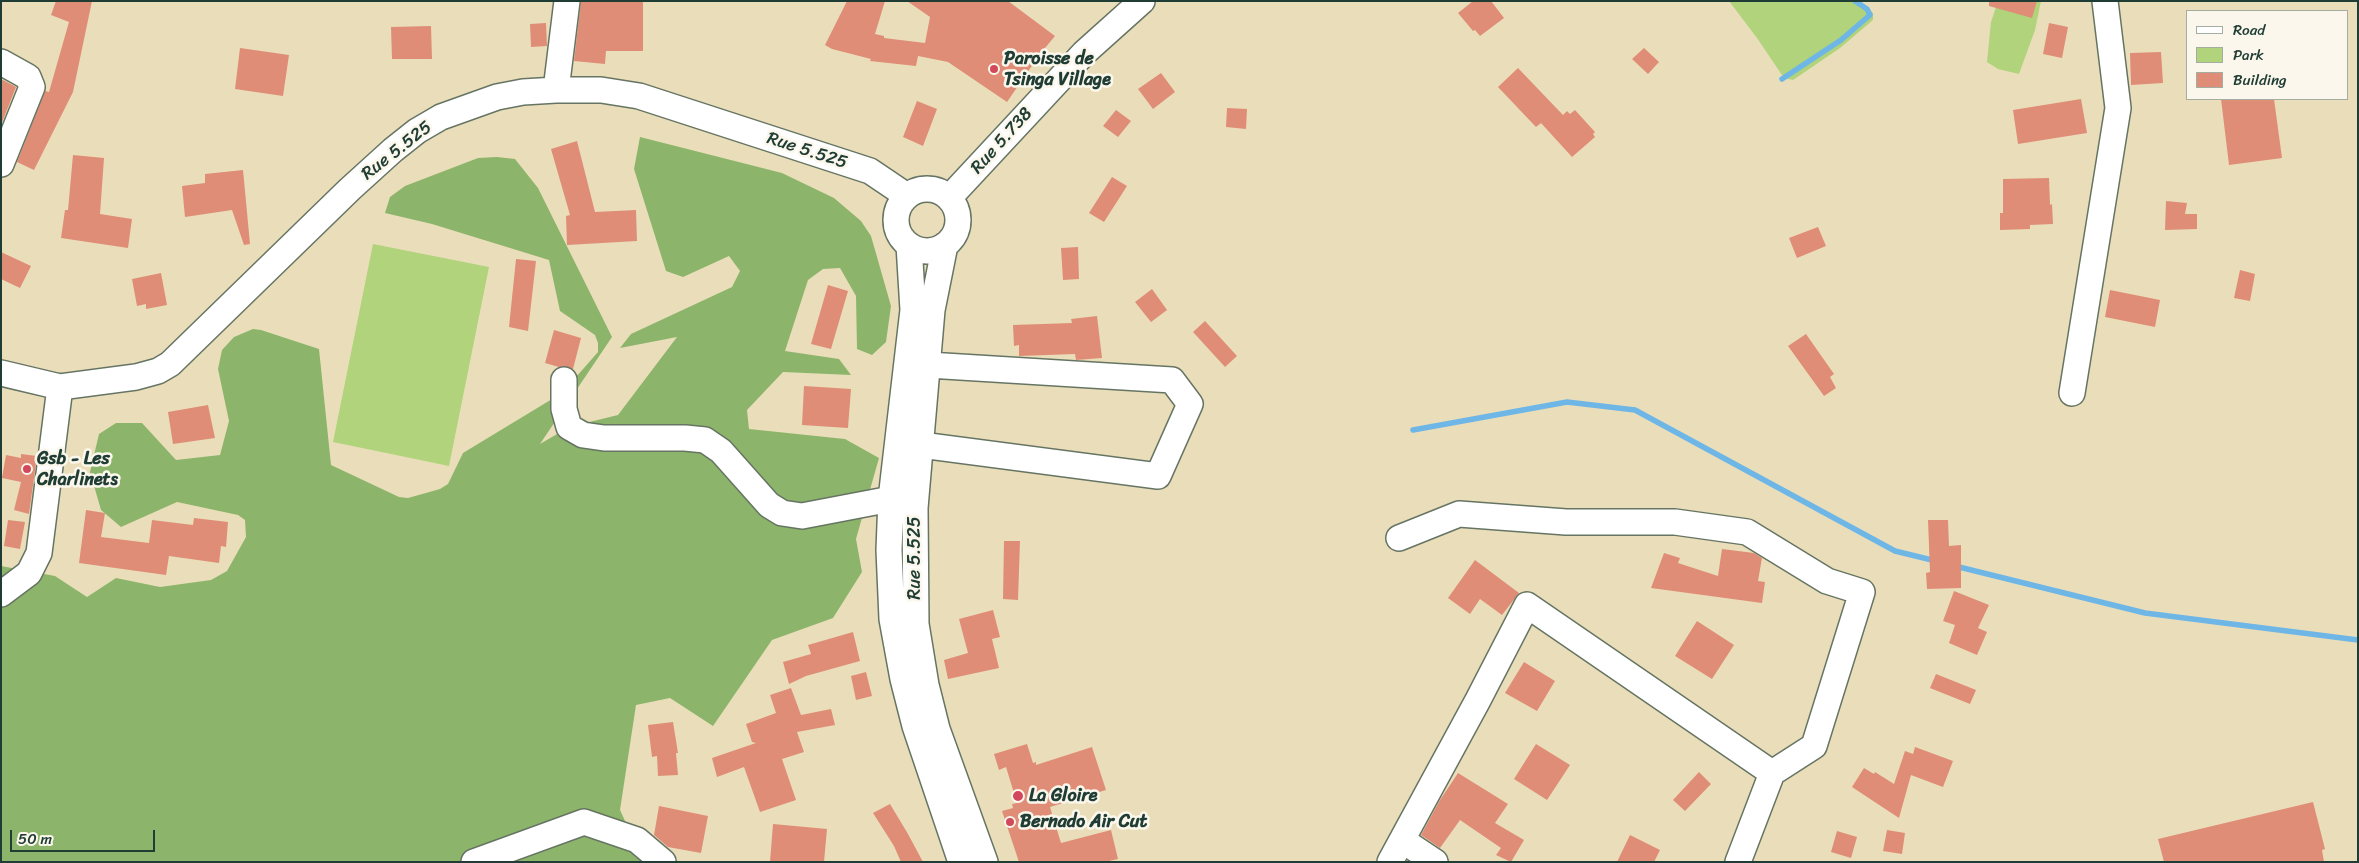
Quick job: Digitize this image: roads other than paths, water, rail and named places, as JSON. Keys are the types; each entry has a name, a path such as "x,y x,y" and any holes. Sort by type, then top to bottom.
{"street":[{"path":"556,90 567,1"},
{"name":"Rue 5.738","path":"949,198 1084,53 1142,1"},
{"path":"2072,393 2118,108 2105,1"},
{"path":"1,62 28,77 32,87 1,164"},
{"name":"Rue 5.525","path":"1,373 60,387 136,377 158,371 170,364 350,189 416,131 441,117 497,97 523,92 556,90 600,90 639,96 870,171 907,196"},
{"path":"924,189 942,192 949,198 955,206 958,221 954,236 946,245 928,250 910,245 898,230 896,221 897,212 907,196 924,189"},
{"name":"Rue 5.525","path":"910,245 913,310 891,499 889,550 892,619 902,678 917,734 961,862"},
{"name":"Rue 5.525","path":"946,245 932,310 921,445 915,526 916,624 926,685 937,729 985,862"},
{"path":"921,445 1158,476 1190,404 1172,380 928,365"},
{"path":"564,380 564,409 569,426 583,435 604,438 685,438 704,440 721,451 768,504 782,514 802,516 891,499"},
{"path":"1,594 29,573 39,553 60,387"},
{"path":"1399,538 1459,514 1566,522 1675,522 1746,532 1828,581 1862,592 1814,746 1772,773 1738,862"},
{"path":"1390,862 1527,606 1772,773"},
{"path":"474,862 584,822 637,840 663,862"},
{"path":"1402,840 1435,862"}],"waterway":[{"path":"1782,79 1841,40 1870,15 1867,9 1855,1"},
{"path":"1413,430 1567,402 1635,410 1895,551 1936,561"},
{"path":"1955,566 2145,613 2358,640"}],"place":[{"name":"Paroisse de Tsinga Village","path":"994,69"},
{"name":"Gsb - Les Charlinets","path":"27,469"},
{"name":"La Gloire","path":"1018,796"},
{"name":"Bernado Air Cut","path":"1010,822"}]}
